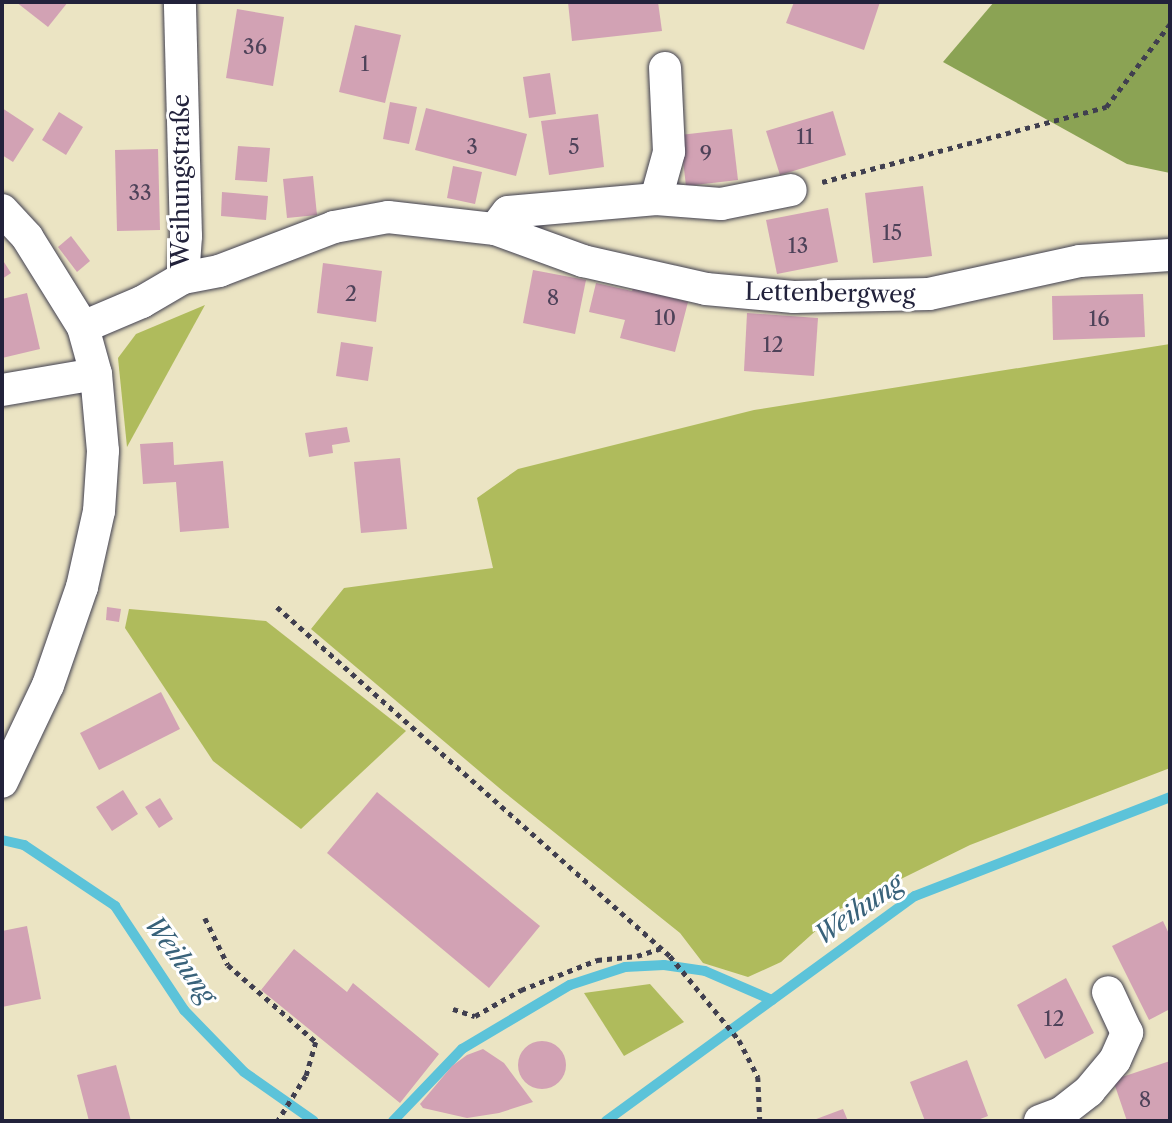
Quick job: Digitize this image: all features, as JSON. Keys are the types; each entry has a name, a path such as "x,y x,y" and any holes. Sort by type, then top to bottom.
{"street":[{"name":"Weihungstraße","path":"83,327 142,302 183,278 186,236 180,2"},
{"path":"656,199 669,152 665,68"},
{"path":"495,229 508,212 656,199 721,204 791,190"},
{"path":"2,210 27,237 83,327 96,374 103,451 99,511 82,587 48,685 2,782"},
{"name":"Lettenbergweg","path":"183,278 219,271 334,227 388,217 495,229 597,264 706,289 794,297 929,294 1080,261 1170,255"},
{"path":"2,390 96,374"},
{"path":"1055,1118 1089,1091 1115,1060 1126,1033 1108,992"}],"path":[{"path":"791,190 1105,107 1170,24"},
{"path":"277,607 670,956 739,1040 758,1077 760,1121"},
{"path":"205,918 228,965 316,1042 306,1076 278,1121"},
{"path":"453,1009 475,1016 521,990 597,960 637,956 662,948"}],"green space":[{"path":"994,2 1170,2 1170,173 1127,164 943,62"},
{"path":"205,305 127,447 118,358 136,334"},
{"path":"1170,344 1170,768 970,845 840,909 781,962 748,977 703,963 680,933 504,792 311,629 344,588 493,568 477,498 518,469 754,410"},
{"path":"129,609 266,621 406,731 301,829 213,761 125,628"},
{"path":"650,984 684,1022 624,1056 584,993"}],"building":[{"path":"16,2 68,2 48,27"},
{"path":"568,2 658,2 662,31 572,41"},
{"path":"794,2 880,2 864,50 786,23"},
{"path":"237,9 284,17 273,86 226,78"},
{"path":"355,25 401,35 385,103 339,92"},
{"path":"550,73 556,114 529,118 523,77"},
{"path":"390,102 417,107 409,144 383,139"},
{"path":"2,108 34,129 13,162 2,155"},
{"path":"426,108 527,134 516,176 415,150"},
{"path":"833,111 846,155 780,175 766,131"},
{"path":"59,112 83,127 66,155 42,140"},
{"path":"598,114 604,167 549,175 541,121"},
{"path":"732,129 738,180 686,186 680,135"},
{"path":"238,146 270,148 267,182 235,180"},
{"path":"158,149 160,230 117,231 115,150"},
{"path":"453,166 482,172 475,204 447,198"},
{"path":"313,176 317,215 287,218 283,179"},
{"path":"923,186 932,256 873,263 865,193"},
{"path":"222,192 268,196 266,220 221,216"},
{"path":"828,208 838,262 777,274 766,220"},
{"path":"71,236 90,261 77,272 58,247"},
{"path":"2,259 11,273 2,279"},
{"path":"323,263 382,271 376,322 317,313"},
{"path":"533,270 586,280 575,334 523,323"},
{"path":"596,283 632,291 633,288 688,302 675,352 620,338 625,320 589,312"},
{"path":"27,293 40,349 2,358 2,299"},
{"path":"1143,294 1145,337 1053,340 1052,296"},
{"path":"747,313 818,318 814,376 744,371"},
{"path":"341,342 373,347 368,381 336,376"},
{"path":"347,427 350,442 332,445 333,453 309,457 305,433"},
{"path":"173,442 174,465 223,461 229,528 180,532 176,482 143,484 140,444"},
{"path":"400,458 407,529 361,533 354,462"},
{"path":"107,607 121,609 119,622 106,620"},
{"path":"161,692 180,729 99,770 80,733"},
{"path":"123,790 138,814 112,831 96,807"},
{"path":"377,792 540,926 489,988 327,853"},
{"path":"160,798 173,819 159,828 145,807"},
{"path":"1163,921 1170,936 1170,1009 1149,1020 1112,946"},
{"path":"27,926 41,999 2,1007 2,931"},
{"path":"294,949 347,992 353,983 439,1054 400,1103 261,990"},
{"path":"1066,978 1094,1033 1045,1059 1017,1005"},
{"path":"542,1041 559,1048 566,1065 559,1082 542,1089 525,1082 518,1065 525,1048"},
{"path":"483,1049 504,1063 533,1102 499,1113 467,1118 423,1108 420,1104 452,1066 467,1055"},
{"path":"967,1060 988,1116 975,1121 925,1121 910,1082"},
{"path":"1170,1061 1170,1120 1127,1121 1113,1080"},
{"path":"116,1065 131,1121 89,1121 77,1075"},
{"path":"843,1109 848,1121 811,1121"}],"waterway":[{"name":"Weihung","path":"606,1121 915,896 1170,797"},
{"name":"Weihung","path":"2,840 24,845 115,906 184,1010 244,1072 314,1121"},
{"path":"393,1121 462,1049 570,985 625,967 664,965 705,971 772,1000"}]}
